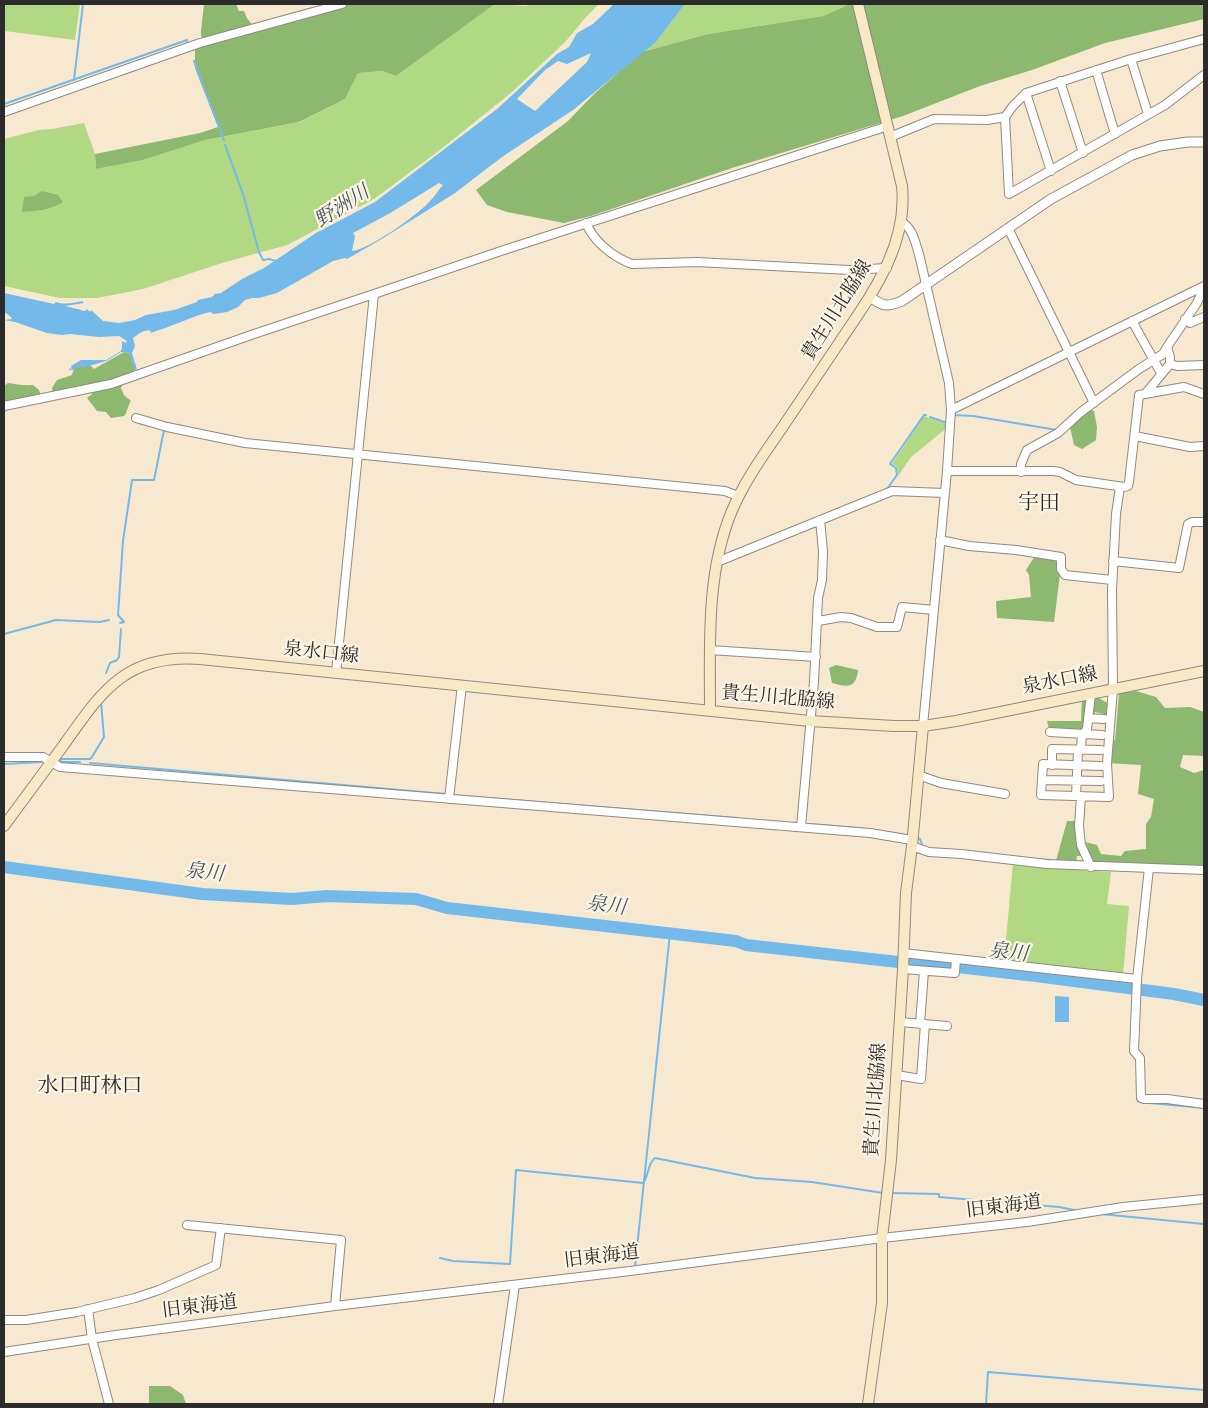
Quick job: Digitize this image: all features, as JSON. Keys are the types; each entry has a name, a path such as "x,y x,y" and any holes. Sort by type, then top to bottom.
{"main road":[{"name":"貴生川北脇線","path":"858,4 902,186 902,222 892,254 870,297 738,496 724,532 717,562 711,616 710,711 810,721 923,726 906,892 904,969 891,1160 882,1238 882,1303 868,1404"},
{"name":"泉水口線","path":"4,826 87,713 111,684 128,672 147,664 167,659 189,659 462,685 710,711"},
{"name":"泉水口線","path":"923,726 1204,671"}],"street":[{"path":"4,112 200,43 342,4"},
{"path":"1204,39 1131,59 1026,93 1005,117 1009,194 1165,105 1204,75"},
{"path":"1131,59 1148,114"},
{"path":"1096,70 1115,134"},
{"path":"1060,81 1083,153"},
{"path":"1026,93 1051,171"},
{"path":"890,137 934,119 987,120 1005,117"},
{"path":"4,406 111,384 586,223 888,126"},
{"path":"870,297 880,304 889,306 902,301 1051,199 1132,155 1160,146 1204,142"},
{"path":"902,222 907,225 913,236 927,284 949,382 951,410 948,471 944,493 923,726"},
{"path":"586,223 596,240 622,260 632,264 697,262 849,270 886,268"},
{"path":"1008,228 1094,403"},
{"path":"951,410 1204,286"},
{"path":"1020,472 1027,450 1058,433 1094,403 1163,354 1196,303 1204,286"},
{"path":"336,673 374,294"},
{"path":"1185,319 1190,323 1204,317"},
{"path":"1132,321 1152,360 1161,373"},
{"path":"1146,393 1170,364 1167,347"},
{"path":"1170,364 1177,366 1204,365"},
{"path":"948,471 1020,472 1053,470 1076,480 1120,487 1128,486 1130,482 1139,395 1184,387 1204,394"},
{"path":"136,418 167,427 245,443 725,491 738,496"},
{"path":"1135,436 1190,447 1204,446"},
{"path":"1100,766 1043,764 1041,795 1109,798 1107,763 1113,690 1112,580 1120,487"},
{"path":"717,562 892,491 944,493"},
{"path":"800,827 816,658 818,598 822,580 823,551 820,520"},
{"path":"1113,561 1179,568 1188,524 1204,522"},
{"path":"940,540 969,546 1016,550 1061,558 1061,570 1065,575 1112,580"},
{"path":"818,621 841,617 851,618 877,628 897,627 902,606 934,610"},
{"path":"710,650 816,658"},
{"path":"449,799 462,685"},
{"path":"1090,867 1081,845 1077,781 1080,750 1083,734 1087,729 1091,694"},
{"path":"1088,718 1104,720"},
{"path":"1050,732 1102,735"},
{"path":"1052,765 1052,749 1101,750"},
{"path":"4,757 43,757 60,767 870,833 912,843 929,852 1047,864 1204,870"},
{"path":"918,775 941,782 1005,794"},
{"path":"1042,780 1101,781"},
{"path":"1149,868 1136,994 1134,1051 1140,1058 1141,1098 1204,1104"},
{"path":"903,953 1137,982"},
{"path":"904,969 954,973 956,959"},
{"path":"896,1075 921,1079 924,971"},
{"path":"900,1022 947,1026"},
{"name":"旧東海道","path":"4,1352 335,1306 882,1238 1027,1222 1122,1207 1204,1199"},
{"path":"187,1225 292,1231 341,1240 335,1306"},
{"path":"4,1320 26,1320 88,1309 135,1298 159,1290 216,1265 221,1228"},
{"path":"498,1404 515,1285"},
{"path":"88,1309 92,1339 109,1404"}],"green space":[{"path":"4,4 80,4 75,40 5,31"},
{"path":"204,4 236,4 239,11 244,11 254,27 272,26 346,4 495,4 396,76 382,71 358,73 345,99 299,122 205,140 143,160 96,169 95,154 200,133 218,127 195,68 195,48 206,40 201,36"},
{"path":"495,4 525,6 533,4 599,4 566,41 512,92 440,150 374,199 287,245 222,263 143,289 97,298 60,298 4,286 4,139 39,130 84,123 95,154 96,169 143,160 205,140 300,122 345,99 358,73 382,71 396,76"},
{"path":"685,4 850,4 823,16 708,34 642,52 656,42"},
{"path":"850,4 1204,4 1204,19 1105,43 1032,70 980,86 903,116 732,168 591,216 564,223 507,212 487,205 476,190 568,121 594,94 642,52 708,34 823,16"},
{"path":"42,191 58,195 63,202 38,211 22,212 24,197 34,196"},
{"path":"124,352 131,354 132,362 136,365 132,376 125,379 121,388 124,395 131,401 124,416 111,418 106,412 97,411 87,398 92,394 92,391 53,395 52,388 57,380 72,375 74,368 88,363 94,369"},
{"path":"8,383 33,385 39,390 41,396 4,408 4,386"},
{"path":"1091,410 1094,411 1097,427 1096,440 1082,449 1074,445 1070,427"},
{"path":"924,416 946,424 948,427 911,457 898,476 897,467 892,464"},
{"path":"1035,556 1058,561 1060,574 1054,622 997,618 996,601 1031,597 1029,575 1026,570"},
{"path":"836,665 858,670 853,684 846,686 832,683 829,668"},
{"path":"1136,691 1156,697 1165,708 1190,707 1204,712 1204,756 1183,755 1180,767 1194,773 1204,770 1204,867 1093,864 1088,856 1077,856 1076,862 1056,861 1067,821 1079,821 1085,842 1097,845 1101,854 1121,856 1125,851 1146,849 1146,824 1151,817 1154,799 1138,794 1141,765 1105,763 1104,745 1115,740 1119,693"},
{"path":"1097,697 1109,704 1109,715 1095,712 1089,730 1049,729 1047,721 1081,721 1082,699"},
{"path":"1013,863 1111,872 1107,904 1129,906 1123,975 1004,961"},
{"path":"149,1386 170,1386 183,1395 186,1404 149,1404"}],"water":[{"path":"614,4 685,4 656,42 573,110 502,157 455,193 380,240 347,259 333,261 277,293 245,300 238,307 227,312 214,314 210,312 150,333 151,331 141,333 133,338 135,346 132,353 137,370 135,371 129,353 121,352 106,361 82,368 82,365 72,370 69,370 70,368 72,369 71,366 81,360 106,360 121,351 122,341 126,343 127,341 119,336 99,337 47,333 4,320 12,319 4,312 4,293 54,304 56,302 66,304 82,301 84,303 65,306 85,311 87,309 90,312 91,310 103,321 119,323 135,320 146,315 174,310 221,293 242,279 264,268 316,233 375,202 497,109 557,54 569,47 577,33 593,24","holes":["591,53 587,62 535,111 517,99 545,70 558,61 567,64","439,183 443,185 416,214 370,245 352,251 355,236 353,233"]},
{"path":"1055,996 1069,997 1069,1022 1055,1022"}],"waterway":[{"path":"74,80 83,4"},
{"path":"4,104 187,41"},
{"path":"194,61 224,140"},
{"path":"225,145 243,194 259,252 263,260 276,261"},
{"path":"887,489 897,475 896,468 890,464 924,415 926,415"},
{"path":"954,415 973,416 1057,430"},
{"path":"930,417 947,423"},
{"path":"139,423 150,426"},
{"path":"120,623 124,622 118,615 123,541 132,480 154,480 164,430 162,429"},
{"path":"4,634 56,620 100,622 109,620"},
{"path":"106,673 110,663 119,657 121,629"},
{"path":"60,761 62,759 90,759 92,757 104,737 101,702"},
{"path":"12,760 32,761"},
{"path":"4,764 42,762"},
{"path":"62,762 80,762"},
{"path":"90,763 446,794"},
{"path":"451,795 737,818"},
{"path":"809,824 858,828 906,835"},
{"path":"916,838 920,839 923,847"},
{"path":"1037,859 1050,860"},
{"name":"泉川","path":"4,867 202,894 292,899 327,896 416,899 447,908 736,941 746,945 1036,976 1174,994 1204,1000"},
{"path":"635,1267 670,933"},
{"path":"1149,1103 1204,1108"},
{"path":"643,1183 655,1158 755,1178 812,1182 883,1193"},
{"path":"440,1258 453,1261 510,1264 516,1170 643,1183"},
{"path":"890,1193 939,1194 939,1197 1059,1207 1079,1211"},
{"path":"1101,1214 1204,1224"},
{"path":"986,1404 988,1372 1204,1390"}],"district":[{"name":"宇田","path":"1039,505"},
{"name":"水口町林口","path":"90,1088"}],"water label":[{"name":"野洲川","path":"343,208"}]}
